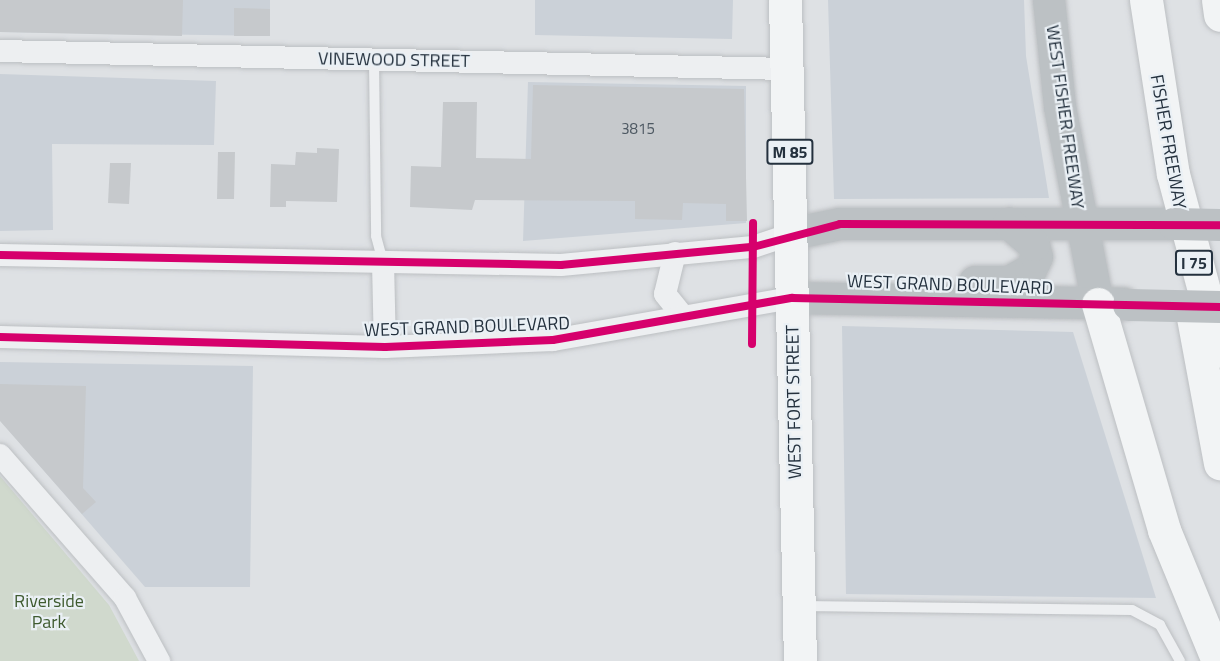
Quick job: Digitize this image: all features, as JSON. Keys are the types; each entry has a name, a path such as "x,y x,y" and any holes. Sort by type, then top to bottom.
{"main road":[{"name":"WEST FORT STREET","path":"785,0 800,661"},
{"name":"FISHER FREEWAY","path":"1146,0 1173,174 1220,351"},
{"path":"1218,0 1220,15"},
{"path":"1173,174 1200,372 1220,463"},
{"path":"1114,304 1164,530 1218,661"}],"street":[{"name":"WEST FISHER FREEWAY","path":"1049,0 1060,107 1081,224 1114,304"},
{"name":"VINEWOOD STREET","path":"0,51 787,69"},
{"path":"846,296 906,282 998,283 1018,278 1031,270 1036,251 1009,223"},
{"path":"0,255 561,265 753,247 792,234 840,224 1220,225"},
{"path":"675,253 665,294 682,315"},
{"path":"383,262 385,346"},
{"name":"WEST GRAND BOULEVARD","path":"0,337 385,346 553,340 682,315 792,298 846,296 1220,307"},
{"path":"0,455 125,598 159,661"}],"lane":[{"path":"374,60 376,236 383,262"},
{"path":"799,606 1132,609 1160,625 1180,661"}],"shaded area":[{"path":"0,0 270,0 270,36 0,32"},
{"path":"535,0 733,0 732,39 535,35"},
{"path":"828,0 1024,0 1026,56 1049,198 834,199"},
{"path":"0,74 216,81 214,145 52,144 53,230 0,231"},
{"path":"528,82 746,86 746,223 523,241"},
{"path":"842,326 1073,332 1156,598 846,594"},
{"path":"0,362 253,366 250,587 145,587 0,420"}],"green space":[{"name":"Riverside Park","path":"0,476 109,605 139,661 0,661"}],"building":[{"path":"0,0 183,0 182,36 0,32"},
{"path":"234,8 270,9 270,36 234,36"},
{"path":"533,85 744,89 747,221 726,221 726,204 683,203 682,220 635,219 635,201 475,200 472,210 410,207 411,166 441,167 443,102 477,102 476,158 531,159"},
{"path":"317,148 339,149 337,202 286,201 286,207 270,207 271,164 295,165 296,152 317,153"},
{"path":"218,152 235,152 234,199 217,199"},
{"path":"110,163 131,163 129,204 108,203"},
{"path":"0,384 86,386 83,488 96,502 82,514 0,421"}],"cycle path":[{"path":"752,344 753,223"},
{"path":"0,255 561,265 753,247 840,224 1220,225"},
{"path":"0,337 385,347 553,340 792,298 1220,307"}]}
